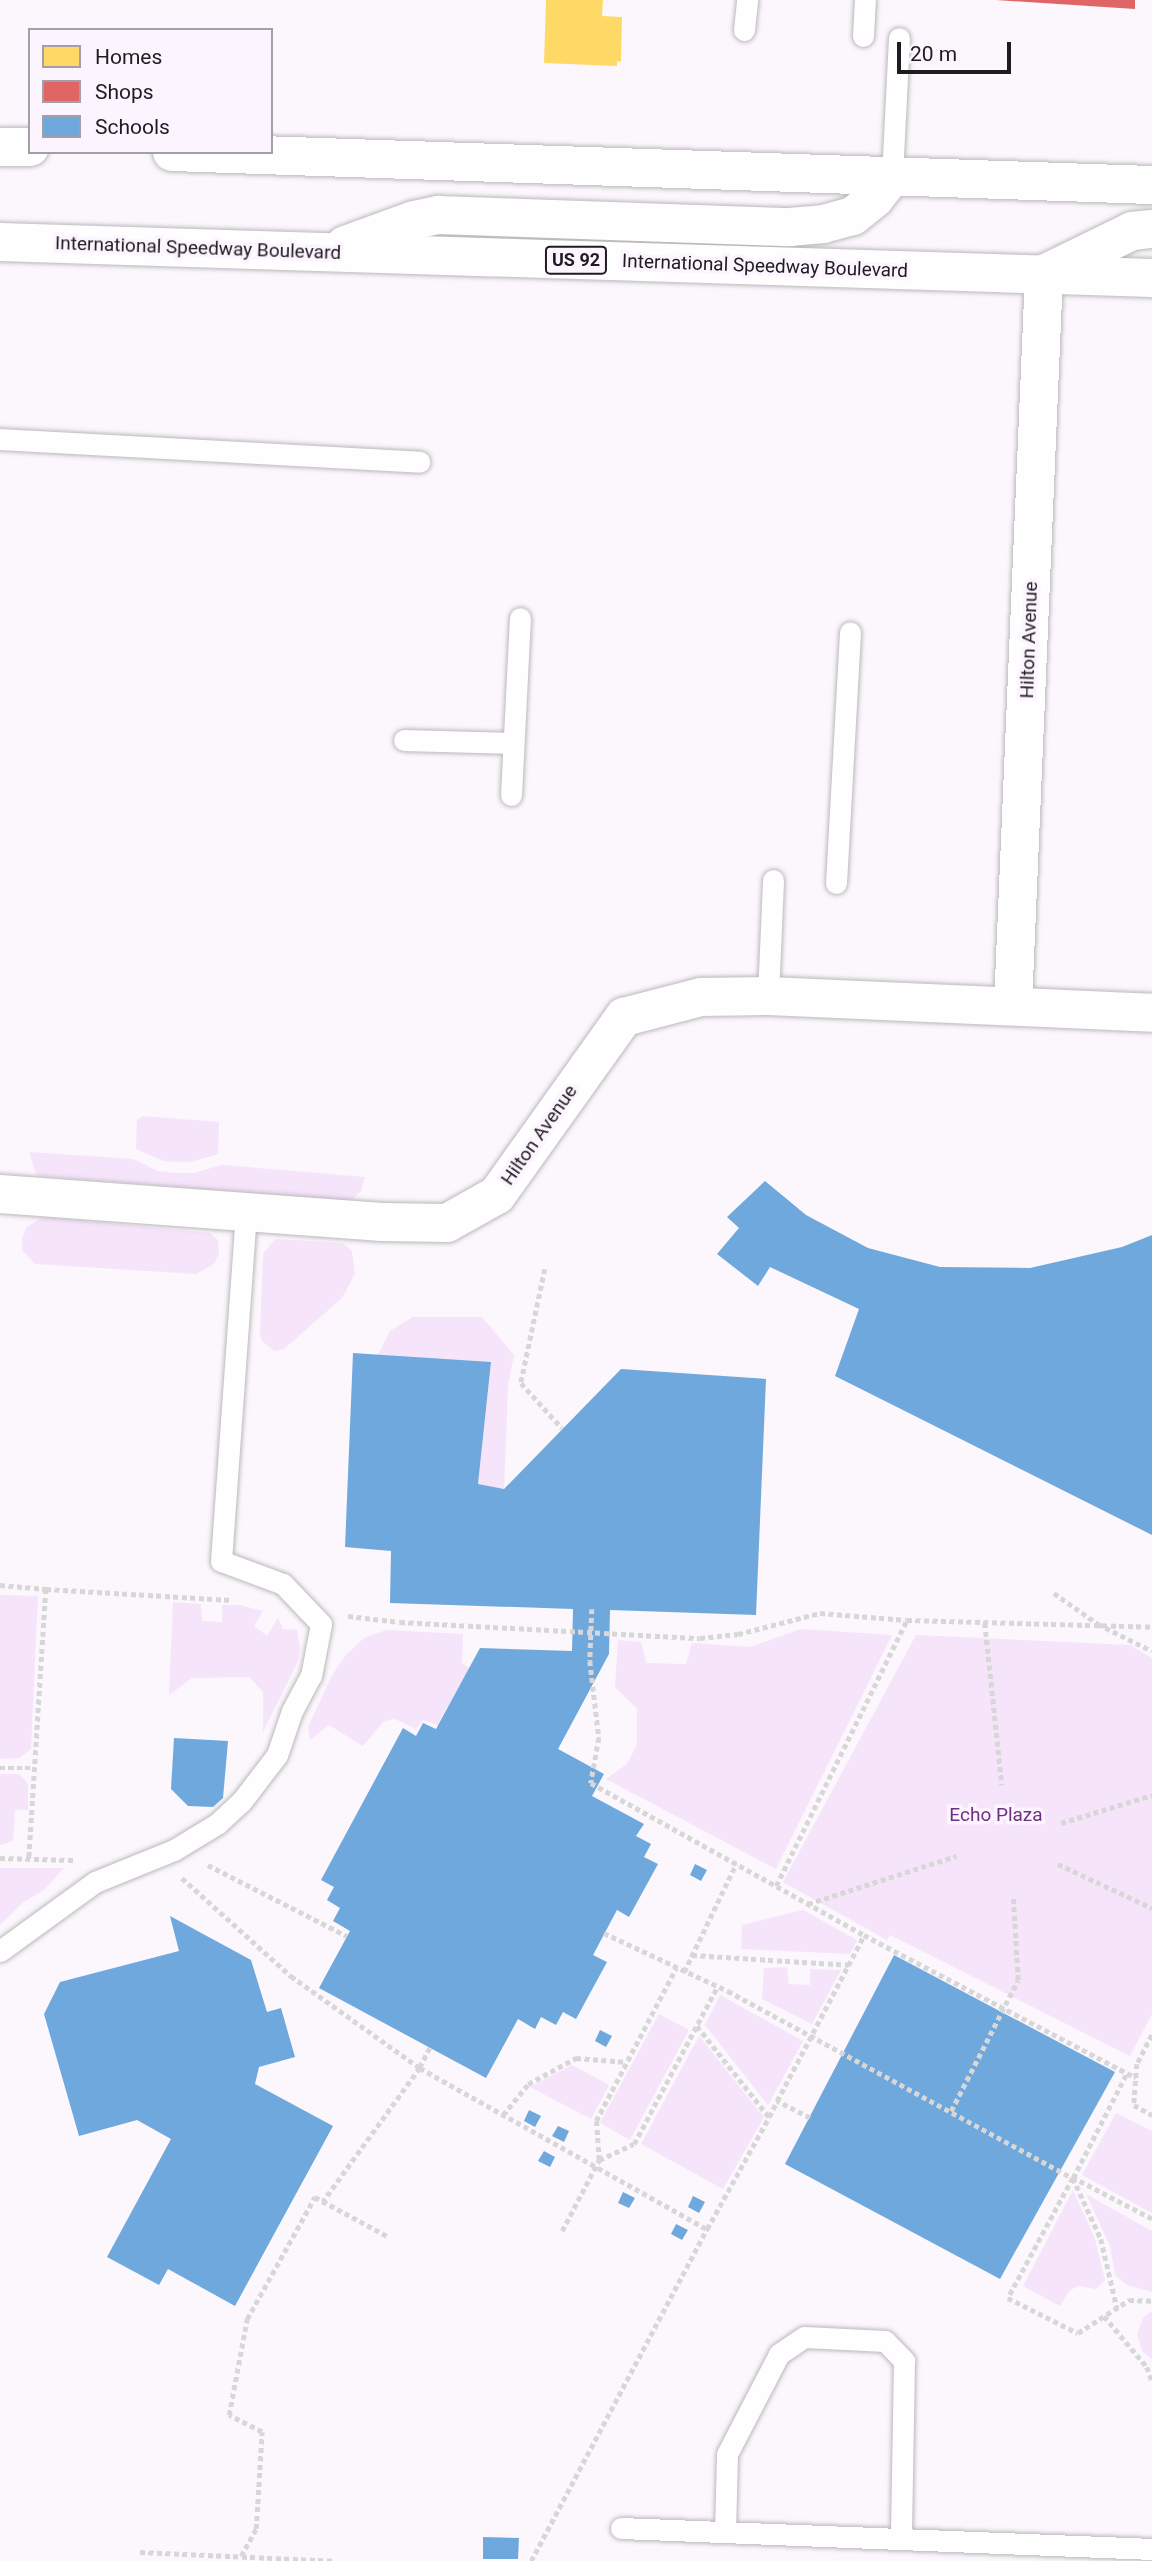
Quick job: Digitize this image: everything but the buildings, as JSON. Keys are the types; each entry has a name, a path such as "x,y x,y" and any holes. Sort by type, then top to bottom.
{"main road":[{"path":"0,146 28,148"},
{"path":"232,154 1152,185"},
{"path":"327,252 414,220 438,215 790,227 823,224 853,216 875,198 892,176"},
{"path":"1044,274 1132,231 1152,229"},
{"name":"International Speedway Boulevard","path":"0,242 1152,278"},
{"name":"Hilton Avenue","path":"1013,1005 1044,274"},
{"name":"Hilton Avenue","path":"0,1194 447,1223 497,1195 624,1017 701,997 768,996 1152,1013"}],"lane":[{"path":"744,30 747,0"},
{"path":"863,36 865,0"},
{"path":"892,176 899,38"},
{"path":"0,439 419,462"},
{"path":"511,795 520,618"},
{"path":"836,883 850,632"},
{"path":"404,740 513,743"},
{"path":"768,996 773,880"},
{"path":"0,1951 95,1881 174,1850 217,1824 241,1802 277,1755 292,1711 311,1676 321,1624 283,1584 221,1561 246,1212"},
{"path":"725,2532 727,2454 779,2354 804,2337 884,2341 904,2361 901,2539"},
{"path":"621,2528 1152,2549"}],"path":[{"path":"545,1269 521,1383 562,1429"},
{"path":"0,1585 237,1600"},
{"path":"29,1859 46,1589"},
{"path":"1054,1593 1098,1624 1152,1651"},
{"path":"592,1609 590,1661 599,1738 591,1783 864,1935 1136,2078"},
{"path":"310,1612 400,1622 700,1638 738,1634 820,1613 907,1620 1152,1627"},
{"path":"776,1886 907,1620"},
{"path":"985,1623 1002,1785"},
{"path":"0,1768 34,1768"},
{"path":"1061,1823 1152,1795"},
{"path":"808,1904 956,1856"},
{"path":"197,1859 347,1936"},
{"path":"139,1863 171,1868 291,1976 419,2068 707,2230"},
{"path":"684,1972 736,1864"},
{"path":"1058,1864 1152,1908"},
{"path":"951,2111 1018,1980 1013,1895"},
{"path":"604,1933 812,2036 1152,2219"},
{"path":"531,2561 864,1935"},
{"path":"692,1955 849,1965"},
{"path":"562,2231 599,2160 596,2121 676,1968"},
{"path":"599,2160 634,2144 717,1987"},
{"path":"697,2026 769,2117"},
{"path":"1152,2035 1137,2064 1134,2105 1152,2115"},
{"path":"323,2202 419,2068 430,2048"},
{"path":"503,2115 528,2084 576,2058 627,2062"},
{"path":"1127,2073 1008,2298 1078,2333 1129,2300 1152,2301"},
{"path":"777,2101 810,2118"},
{"path":"1073,2178 1101,2239 1117,2308"},
{"path":"241,2557 256,2529 262,2432 229,2415 247,2319 315,2197 387,2236"},
{"path":"1104,2316 1147,2367 1152,2381"},
{"path":"140,2552 335,2561"}],"green space":[{"path":"143,1116 219,1122 218,1154 191,1162 179,1162 164,1161 136,1149 137,1120"},
{"path":"29,1152 133,1159 158,1171 176,1173 194,1173 222,1165 365,1177 361,1191 350,1201 40,1176 36,1174"},
{"path":"43,1217 210,1233 218,1240 219,1254 214,1264 196,1274 35,1264 22,1250 22,1238 27,1227"},
{"path":"275,1239 343,1243 352,1251 355,1274 342,1298 284,1349 274,1351 262,1341 260,1334 263,1254"},
{"path":"413,1317 482,1317 514,1355 508,1385 504,1489 478,1484 491,1363 378,1355 390,1331"},
{"path":"0,1595 38,1596 31,1749 19,1758 0,1759"},
{"path":"173,1602 201,1604 202,1621 222,1622 222,1605 240,1605 263,1611 254,1626 267,1636 278,1618 283,1629 297,1630 300,1648 298,1661 263,1732 263,1692 249,1677 192,1678 169,1695"},
{"path":"801,1629 892,1635 776,1869 606,1779 627,1764 637,1745 637,1709 615,1687 618,1640 641,1642 646,1663 686,1664 692,1643 750,1647"},
{"path":"386,1630 463,1634 462,1663 470,1668 437,1725 423,1720 416,1729 395,1719 384,1721 363,1746 329,1725 310,1740 308,1727 332,1675 346,1655 364,1638"},
{"name":"Echo Plaza","path":"916,1635 1130,1645 1152,1658 1152,2014 1130,2056 890,1935 887,1940 783,1882"},
{"path":"0,1774 19,1774 28,1784 28,1810 15,1810 13,1841 0,1845"},
{"path":"0,1868 64,1868 44,1890 22,1903 0,1925"},
{"path":"803,1910 857,1940 850,1954 741,1949 742,1925"},
{"path":"787,1967 789,1984 810,1985 810,1969 841,1970 812,2024 762,1999 764,1968"},
{"path":"720,1995 803,2041 768,2105 705,2025"},
{"path":"659,2014 689,2030 630,2140 600,2123"},
{"path":"699,2036 764,2117 723,2189 641,2144"},
{"path":"572,2065 609,2085 591,2119 530,2087"},
{"path":"1116,2113 1152,2131 1152,2213 1082,2175"},
{"path":"1073,2190 1095,2239 1105,2280 1096,2289 1079,2286 1070,2290 1060,2306 1023,2286"},
{"path":"1086,2194 1152,2231 1152,2292 1127,2285 1115,2275 1110,2246"},
{"path":"1152,2311 1152,2359 1142,2351 1137,2334 1143,2318"}]}
